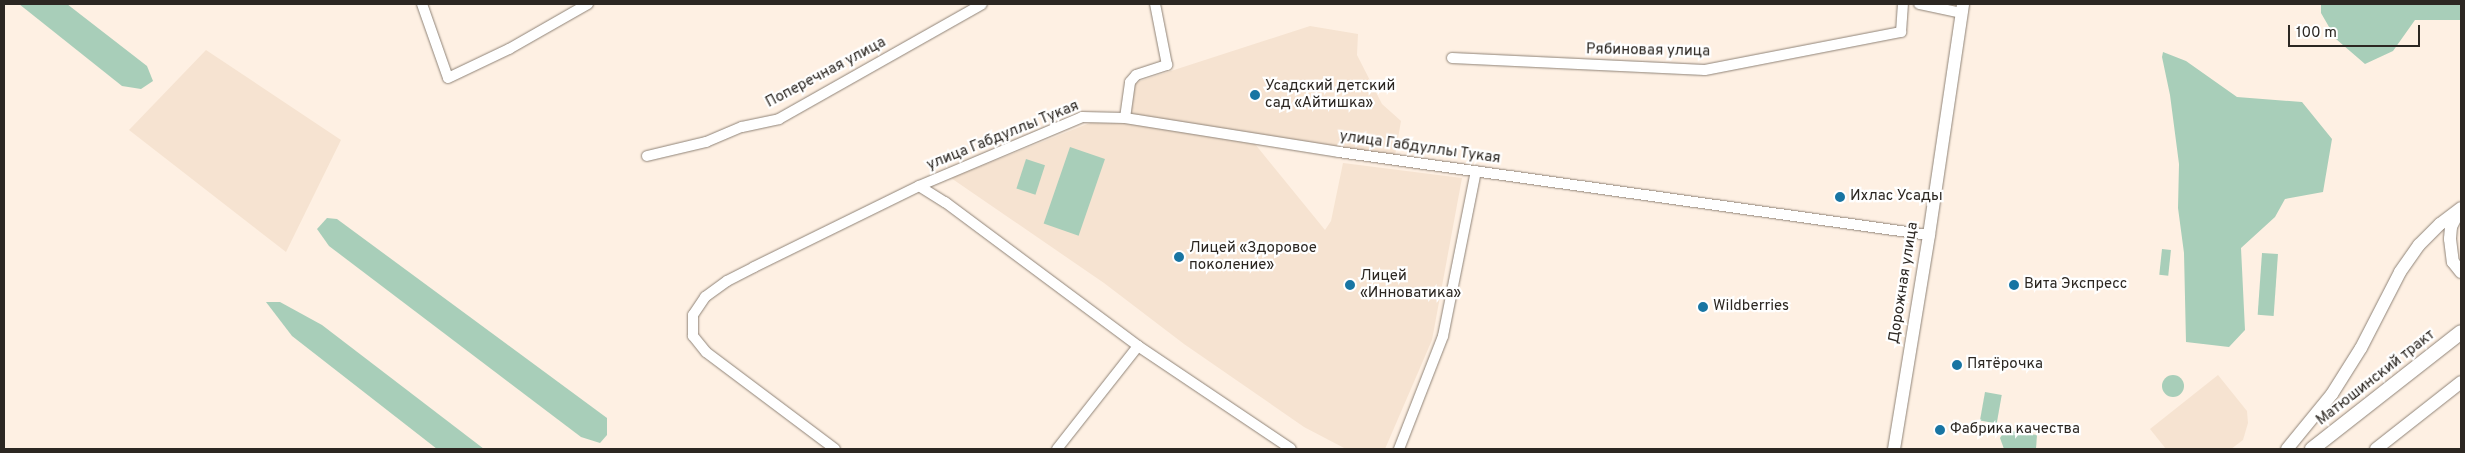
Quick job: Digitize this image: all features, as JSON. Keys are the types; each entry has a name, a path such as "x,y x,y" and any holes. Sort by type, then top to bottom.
{"main road":[{"name":"Матюшинский тракт","path":"2312,449 2461,332"}],"street":[{"path":"422,4 448,78 509,49 588,4"},
{"name":"Поперечная улица","path":"648,156 706,142 742,127 779,119 982,4"},
{"path":"1125,118 1130,82 1136,75 1167,65 1155,4"},
{"name":"Рябиновая улица","path":"1452,58 1705,70 1901,32 1903,4"},
{"path":"1918,4 1962,9"},
{"name":"Дорожная улица","path":"1894,449 1929,235 1962,9"},
{"name":"улица Габдуллы Тукая","path":"835,449 706,352 693,336 693,315 705,297 728,280 919,186 1082,117 1125,118 1339,152 1929,235"},
{"path":"1398,449 1443,336 1476,171"},
{"path":"919,186 945,202 1138,346 1291,449"},
{"path":"2461,208 2452,227 2450,239 2453,262 2461,272"},
{"path":"2287,449 2332,394 2361,348 2400,272 2419,245 2440,224 2461,208"},
{"path":"1057,449 1138,346"},
{"path":"2376,449 2461,382"}],"shaded area":[{"name":"Усадский детский сад «Айтишка»","path":"1310,26 1358,34 1357,55 1382,104 1401,121 1395,156 1131,115 1137,82"},
{"path":"206,50 341,140 286,252 129,130"},
{"path":"1095,121 1127,123 1255,144 1325,230 1331,221 1343,163 1462,178 1432,340 1385,449 1346,449 1304,427 1184,344 1104,283 951,178"},
{"path":"2218,375 2247,411 2248,423 2243,440 2231,449 2166,449 2150,429"}],"green space":[{"path":"19,4 67,4 147,66 153,81 141,89 122,86"},
{"path":"2321,4 2461,4 2461,20 2415,20 2393,51 2365,64 2336,39 2321,13"},
{"path":"2163,52 2186,61 2237,97 2302,102 2332,139 2323,192 2285,199 2275,217 2241,248 2245,330 2229,347 2186,342 2184,253 2178,208 2179,164 2170,95 2162,57"},
{"path":"1070,147 1105,159 1079,236 1044,224"},
{"path":"1026,159 1045,165 1035,195 1016,188"},
{"path":"327,218 337,219 607,418 607,435 600,443 581,437 329,246 317,229"},
{"path":"2162,249 2171,250 2168,276 2159,275"},
{"path":"2262,253 2278,254 2274,316 2258,315"},
{"path":"266,302 280,302 322,325 484,449 437,449 292,336"},
{"path":"2173,375 2181,378 2184,386 2181,394 2173,397 2165,394 2162,386 2165,378"},
{"path":"1985,392 2002,395 1997,424 1980,421"},
{"path":"2005,430 2037,435 2036,449 2004,449 2000,438"}],"place":[{"name":"Усадский детский сад «Айтишка»","path":"1255,95"},
{"name":"Ихлас Усады","path":"1840,197"},
{"name":"Лицей «Здоровое поколение»","path":"1179,257"},
{"name":"Лицей «Инноватика»","path":"1350,285"},
{"name":"Вита Экспресс","path":"2014,285"},
{"name":"Wildberries","path":"1703,307"},
{"name":"Пятёрочка","path":"1957,365"},
{"name":"Фабрика качества","path":"1940,430"}]}
